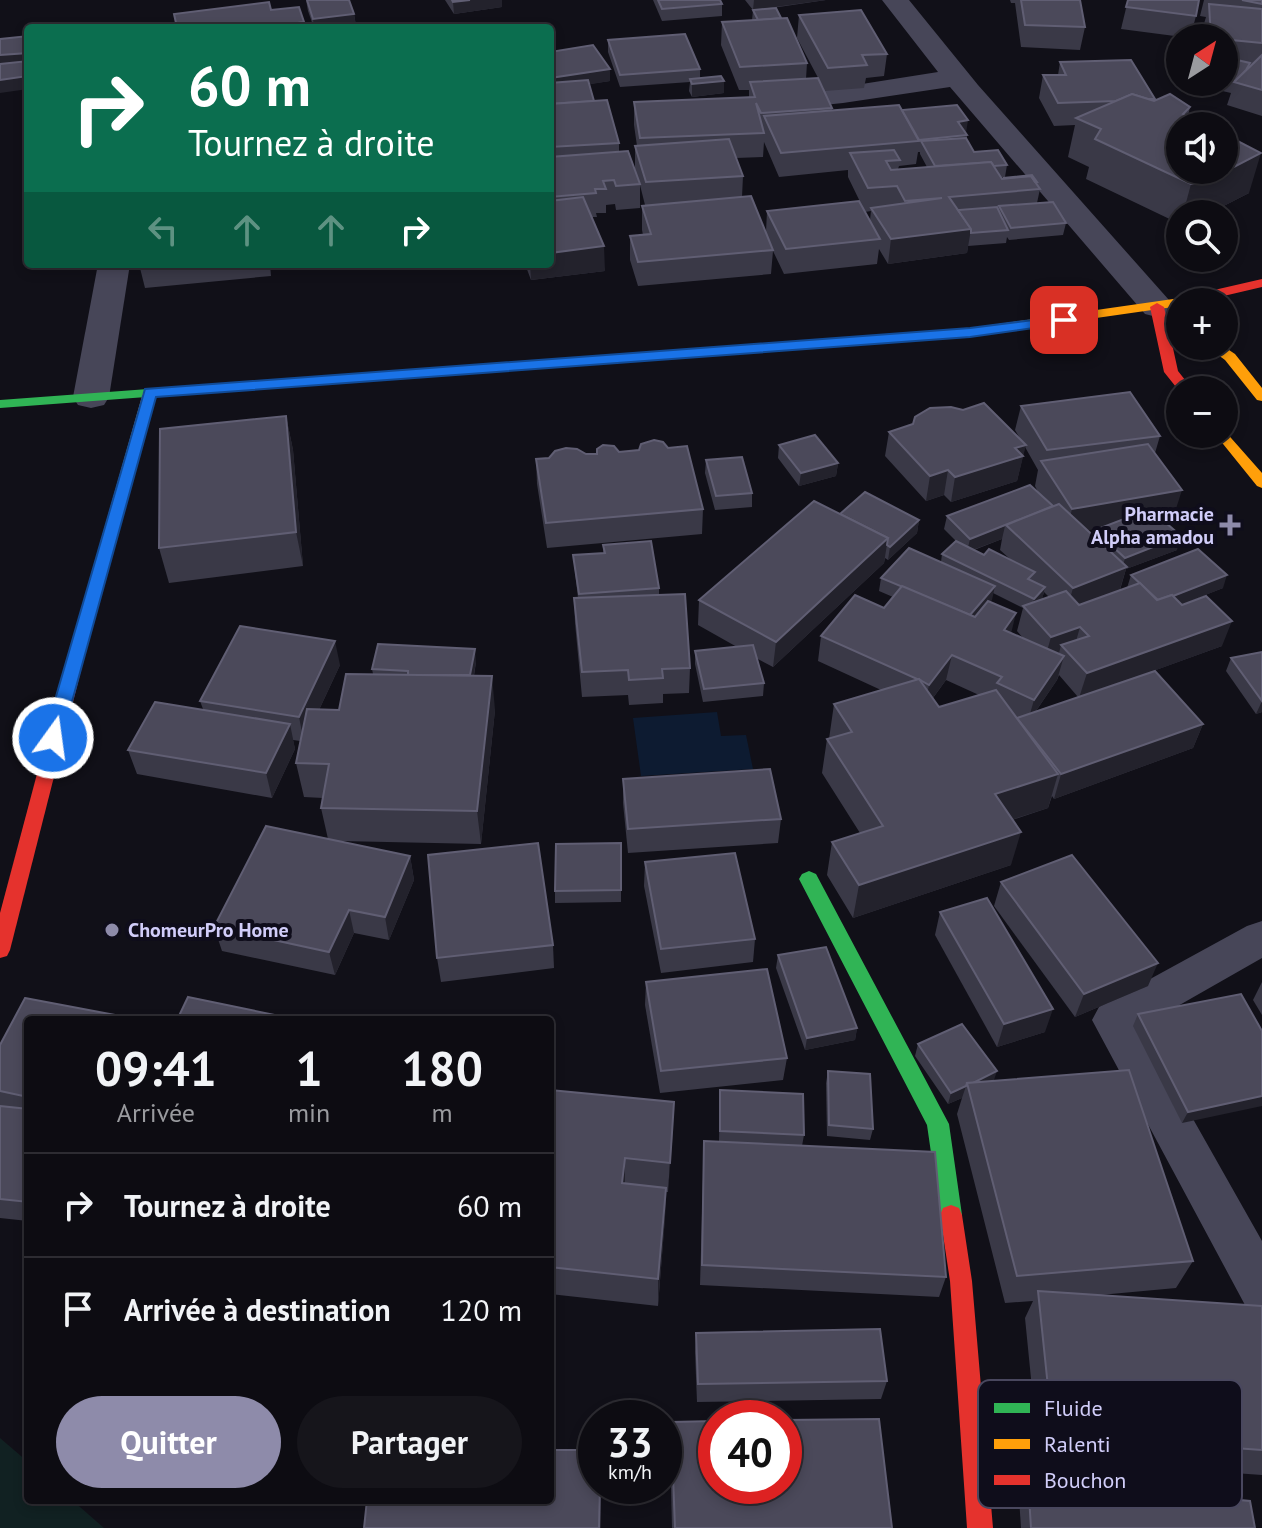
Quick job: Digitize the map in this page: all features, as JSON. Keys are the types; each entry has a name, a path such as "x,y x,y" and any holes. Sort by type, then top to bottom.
{"main road":[{"path":"1238,290 1262,283"},
{"path":"0,404 970,332 1166,310"},
{"path":"1232,360 1262,397"},
{"path":"0,950 61,708 150,393"},
{"path":"1233,448 1262,483"},
{"path":"809,879 938,1124 961,1281 978,1502"},
{"path":"978,1508 980,1528"}],"street":[{"path":"895,0 958,77 1166,300"},
{"path":"740,104 843,95 958,77"},
{"path":"91,397 113,268"}],"lane":[{"path":"1262,938 1114,1020 1262,1288"}],"shaded area":[{"path":"0,1438 24,1459 24,1504 77,1504 104,1528 0,1528"}],"water":[{"path":"717,712 721,736 746,735 753,769 641,776 633,718"}],"building":[{"path":"307,0 349,0 354,14 313,19"},
{"path":"658,0 720,0 722,4 662,9"},
{"path":"1021,0 1080,0 1085,27 1025,25"},
{"path":"1128,0 1199,0 1196,16 1126,7"},
{"path":"269,2 271,10 299,7 304,22 169,24 176,23 174,14"},
{"path":"1209,4 1262,9 1262,43 1238,41 1238,24 1210,24"},
{"path":"776,8 781,18 758,20 753,10"},
{"path":"861,10 887,54 862,55 867,65 828,68 799,15"},
{"path":"787,18 807,63 740,67 722,22"},
{"path":"685,34 700,69 620,75 608,40"},
{"path":"24,36 24,53 0,55 0,39"},
{"path":"593,45 610,69 554,77 554,51"},
{"path":"1262,55 1262,90 1238,83 1238,78"},
{"path":"1131,60 1155,99 1132,94 1116,101 1058,103 1043,75 1066,75 1060,62"},
{"path":"1238,60 1250,63 1238,78"},
{"path":"24,61 24,77 0,80 0,64"},
{"path":"721,76 724,81 692,84 690,79"},
{"path":"818,78 832,108 761,113 756,103 764,133 640,138 634,102 755,97 750,82"},
{"path":"588,80 594,101 554,104 554,83"},
{"path":"1132,94 1154,101 1173,96 1190,107 1185,112 1166,112 1166,172 1095,139 1101,129 1076,118"},
{"path":"607,100 619,143 554,147 554,104"},
{"path":"899,105 919,141 781,153 764,116"},
{"path":"957,105 968,120 958,122 967,135 919,140 902,110"},
{"path":"966,138 974,152 998,150 1007,165 994,166 991,162 935,166 921,141"},
{"path":"729,139 743,176 646,182 635,146"},
{"path":"1238,141 1261,153 1238,165"},
{"path":"894,150 900,160 886,161 891,170 991,162 1002,179 1031,176 1040,189 949,197 971,229 891,239 871,208 942,198 905,201 897,186 868,188 850,153"},
{"path":"628,151 640,184 616,186 614,180 603,181 606,189 595,189 596,193 554,197 554,157"},
{"path":"751,196 773,250 638,262 630,236 651,234 642,206"},
{"path":"583,197 604,246 554,252 554,201"},
{"path":"859,201 880,239 786,249 767,211"},
{"path":"1053,202 1066,223 1011,228 999,206"},
{"path":"997,207 1008,230 971,233 958,210"},
{"path":"1130,392 1160,436 1047,450 1021,406"},
{"path":"984,403 1026,445 1015,448 1023,456 955,477 948,470 930,476 889,432 913,424 915,417 930,408 963,410"},
{"path":"286,416 296,532 159,548 160,429"},
{"path":"815,435 838,463 801,473 779,445"},
{"path":"654,440 663,442 668,448 687,446 703,509 546,523 536,459 549,458 555,451 566,448 586,454 597,454 597,449 603,445 614,446 619,452 639,450 641,444"},
{"path":"1148,444 1182,490 1072,509 1041,461"},
{"path":"742,457 752,493 716,496 706,460"},
{"path":"1030,485 1053,506 970,539 947,516"},
{"path":"865,492 919,520 890,547 887,545 888,538 840,514"},
{"path":"814,501 888,538 776,642 699,600"},
{"path":"1059,504 1127,567 1073,588 1006,525"},
{"path":"1150,509 1181,536 1125,558 1095,530"},
{"path":"651,541 659,588 579,594 573,555 605,553 603,545"},
{"path":"956,541 984,555 989,549 1035,572 1028,579 1045,587 1034,599 942,554"},
{"path":"909,548 995,586 970,615 881,578"},
{"path":"1198,549 1227,575 1158,600 1131,575"},
{"path":"1140,583 1157,600 1172,595 1182,605 1206,596 1232,621 1087,673 1061,645 1089,636 1080,627 1051,637 1023,606 1066,591 1079,605"},
{"path":"902,586 975,617 988,601 1016,613 1004,630 1064,656 1034,700 997,683 1002,677 952,655 929,685 821,636 855,595 884,608"},
{"path":"685,594 690,668 662,669 663,678 629,680 628,670 582,672 574,598"},
{"path":"240,626 335,641 299,717 200,701"},
{"path":"378,644 475,649 470,675 408,675 408,671 372,669"},
{"path":"753,645 764,683 704,689 695,651"},
{"path":"1262,652 1262,701 1231,658"},
{"path":"1155,671 1203,724 1061,774 1017,718"},
{"path":"346,674 492,676 477,811 321,808 329,764 296,763 307,709 339,710"},
{"path":"919,679 939,707 996,690 1058,774 995,794 1021,832 859,885 832,842 883,826 827,739 852,732 834,704"},
{"path":"155,702 290,724 266,773 128,750"},
{"path":"770,769 781,819 628,829 623,779"},
{"path":"266,826 410,856 385,917 349,910 329,952 214,927"},
{"path":"538,843 553,945 437,958 428,855"},
{"path":"621,843 621,890 555,891 556,844"},
{"path":"735,853 755,939 661,949 645,862"},
{"path":"1072,855 1158,963 1084,994 1001,882"},
{"path":"987,898 1053,1009 1004,1024 940,912"},
{"path":"826,947 857,1028 807,1038 778,955"},
{"path":"767,969 787,1058 661,1071 646,982"},
{"path":"1241,994 1262,1031 1262,1096 1188,1112 1138,1014"},
{"path":"188,997 280,1016 179,1016"},
{"path":"25,998 120,1016 24,1016 24,1096 0,1091 0,1045"},
{"path":"962,1024 997,1071 951,1093 918,1044"},
{"path":"1129,1070 1193,1261 1017,1276 967,1083"},
{"path":"828,1071 870,1074 873,1129 829,1125"},
{"path":"554,1090 674,1102 670,1163 625,1158 622,1183 666,1188 658,1279 554,1267"},
{"path":"720,1090 803,1094 804,1135 720,1131"},
{"path":"0,1106 24,1109 24,1202 0,1199"},
{"path":"704,1141 935,1152 946,1277 702,1265"},
{"path":"1038,1291 1262,1306 1262,1450 1242,1449 1242,1380 1047,1380"},
{"path":"880,1329 887,1381 698,1384 696,1333"},
{"path":"879,1419 892,1528 675,1528 674,1504 682,1504 682,1422 698,1421 698,1504 802,1504 802,1420"},
{"path":"554,1450 578,1450 578,1504 600,1504 599,1528 364,1528 367,1504 554,1504"},
{"path":"1242,1500 1250,1501 1255,1528 1031,1528 1030,1508 1242,1508"}],"traffic: fast":[{"path":"0,404 512,366"},
{"path":"809,879 938,1124 951,1215"}],"traffic: slow":[{"path":"512,366 970,332 1166,304"},
{"path":"1232,360 1262,397"},
{"path":"83,631 150,393"},
{"path":"1233,448 1262,483"}],"traffic: jam":[{"path":"1238,289 1262,283"},
{"path":"1157,307 1174,376"},
{"path":"0,950 83,631"},
{"path":"951,1215 961,1281 978,1502"},
{"path":"978,1508 980,1528"}],"place":[{"name":"Pharmacie Alpha amadou","path":"1230,525"},
{"name":"ChomeurPro Home","path":"112,930"}],"route":[{"path":"53,738 150,393 970,332 1064,320"}]}
